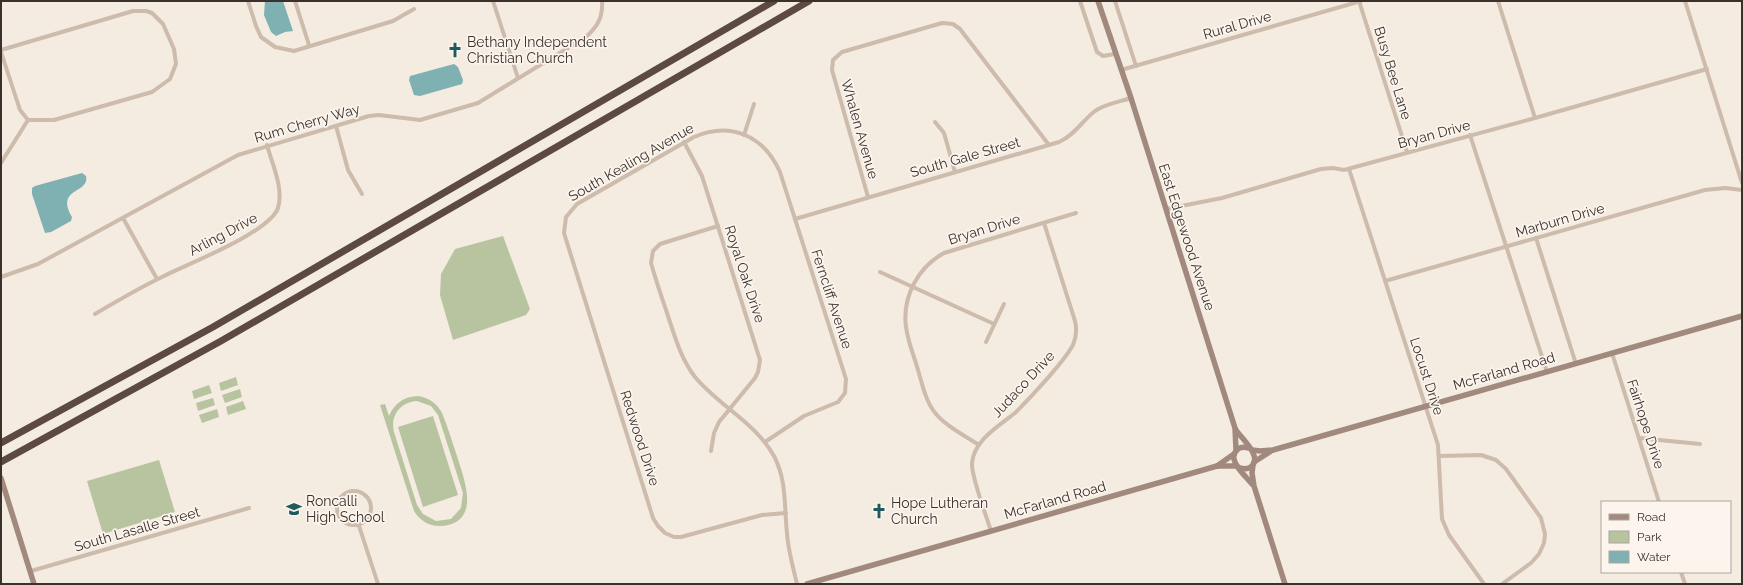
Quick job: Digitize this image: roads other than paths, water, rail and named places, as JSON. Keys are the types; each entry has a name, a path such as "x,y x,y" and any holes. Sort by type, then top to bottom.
{"highway":[{"path":"1,443 213,327 774,1"},
{"path":"1,462 221,341 809,1"}],"street":[{"path":"248,1 261,37 275,47 294,51 309,45 393,21 414,9"},
{"path":"295,1 309,45"},
{"path":"493,1 518,78"},
{"name":"Rum Cherry Way","path":"1,277 38,264 233,157 374,115 415,120 426,119 478,103 592,32 597,27 602,15 602,1"},
{"path":"1080,1 1097,52 1103,56 1115,54"},
{"name":"East Edgewood Avenue","path":"1098,1 1131,98 1235,428 1235,452 1233,459 1254,486"},
{"path":"1115,1 1136,66"},
{"name":"Rural Drive","path":"1121,70 1360,1"},
{"name":"Busy Bee Lane","path":"1360,1 1407,152"},
{"path":"1498,1 1535,118"},
{"path":"1685,1 1742,183"},
{"path":"146,10 159,18 174,50 176,64 170,79 152,92 54,120 28,120 20,110 1,51 133,11 146,10"},
{"name":"Whalen Avenue","path":"868,197 832,67 836,57 842,52 942,23 951,23 960,29 1049,144"},
{"name":"Bryan Drive","path":"1166,209 1222,198 1321,169 1349,169 1707,69"},
{"name":"South Gale Street","path":"795,219 1049,144 1067,137 1093,113 1102,107 1131,98"},
{"path":"744,134 754,104"},
{"path":"1,162 28,120"},
{"path":"935,122 944,133 955,172"},
{"path":"336,126 348,170 362,194"},
{"name":"South Kealing Avenue","path":"564,226 569,212 577,204 684,142 698,135 713,131 727,131 744,134"},
{"name":"Ferncliff Avenue","path":"744,134 764,147 775,161 846,376 847,386 844,395 836,404 803,417 765,442"},
{"path":"1470,135 1547,372"},
{"name":"Royal Oak Drive","path":"684,142 701,173 760,360 758,372 755,378 716,428 711,451"},
{"name":"Arling Drive","path":"95,314 157,279 208,257 265,224 273,217 279,205 280,189 267,146"},
{"name":"Locust Drive","path":"1349,169 1436,439 1442,519 1449,535 1484,584"},
{"name":"Marburn Drive","path":"1385,281 1706,190 1725,188 1742,190"},
{"name":"Bryan Drive","path":"912,287 923,269 944,253 1076,213"},
{"path":"123,218 157,279"},
{"name":"Judaco Drive","path":"979,445 1016,411 1054,370 1073,345 1076,333 1075,321 1044,223"},
{"name":"Redwood Drive","path":"564,226 564,233 584,300 653,518 658,526 670,535 684,537 762,515 786,513"},
{"path":"718,226 662,243 654,249 652,255 652,265 683,358 694,376 751,426 765,442 775,459 782,476 785,495 788,541 797,584"},
{"path":"1536,238 1576,364"},
{"path":"880,272 994,324"},
{"path":"912,287 906,307 906,329 929,404 941,419 979,445 973,458 973,471 991,530"},
{"path":"986,342 1004,304"},
{"name":"McFarland Road","path":"1250,449 1260,451 1273,450 1742,316"},
{"name":"Fairhope Drive","path":"1612,353 1659,501"},
{"name":"East Edgewood Avenue","path":"1235,428 1255,454 1252,473 1254,486 1285,584"},
{"path":"1639,438 1700,444"},
{"path":"1235,452 1242,447 1250,449"},
{"name":"McFarland Road","path":"1254,464 1273,450"},
{"name":"McFarland Road","path":"1217,466 1235,452"},
{"path":"1438,456 1481,455 1494,459 1503,466 1541,518 1545,534 1544,544 1539,554 1531,563 1502,584"},
{"path":"1238,467 1246,469 1254,464"},
{"name":"McFarland Road","path":"807,584 1217,466 1238,467"},
{"path":"1,478 34,584"},
{"path":"349,491 365,494 371,503 368,518 361,524 357,525 346,524 337,512 337,506 341,497 349,491"},
{"name":"South Lasalle Street","path":"31,571 248,508"},
{"path":"357,525 359,526 378,584"},
{"path":"1681,573 1685,584"}],"water":[{"path":"265,1 283,1 293,31 285,32 276,36 271,32 264,15"},
{"path":"454,64 458,67 463,80 462,84 420,96 414,95 409,80 410,76"},
{"path":"82,173 86,176 86,182 70,196 68,200 68,207 72,217 71,221 51,232 45,233 32,194 32,188"}],"place":[{"name":"Bethany Independent Christian Church","path":"455,50"},
{"name":"Roncalli High School","path":"294,509"},
{"name":"Hope Lutheran Church","path":"879,511"}]}
